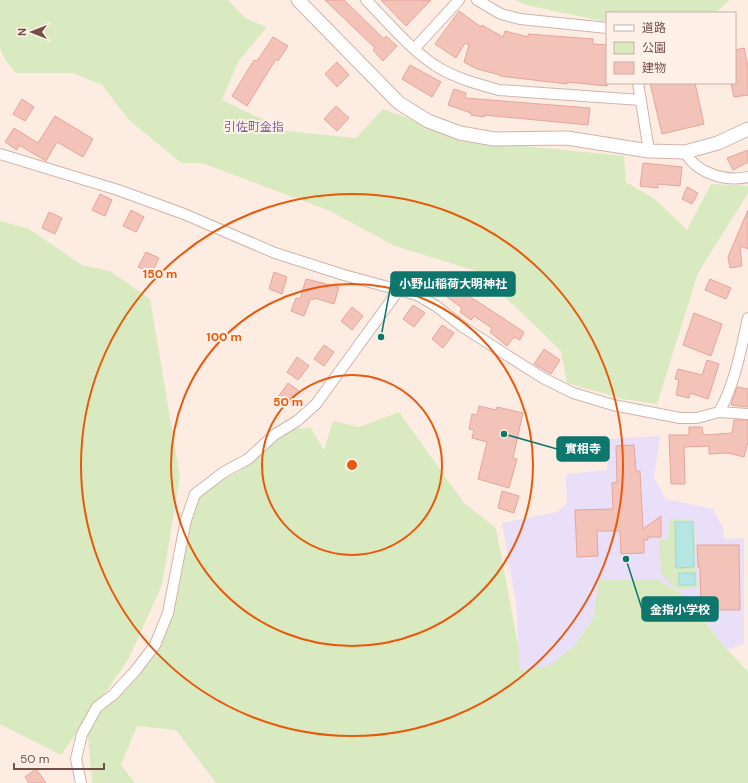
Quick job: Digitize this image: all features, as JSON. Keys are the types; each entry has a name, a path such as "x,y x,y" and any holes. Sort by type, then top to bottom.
{"street":[{"path":"298,0 399,103 428,121 460,133 494,139 567,138 649,151 685,152 718,143 748,129"},
{"path":"366,0 414,48 435,66 457,77 499,90 641,100"},
{"path":"414,48 459,0"},
{"path":"477,0 501,14 520,19 606,28"},
{"path":"638,84 649,151"},
{"path":"685,152 690,160 705,171 731,179 748,177"},
{"path":"0,154 118,190 184,214 275,253 417,295 436,306 463,327 543,378 573,393 613,405 680,418 697,418 719,412 748,414"},
{"path":"80,783 76,759 82,734 97,707 118,690 155,645 168,613 186,520 195,494 224,472 248,459 269,439 298,421 316,404 398,290"},
{"path":"719,412 725,401 739,357 748,318"}],"shaded area":[{"path":"660,436 654,478 666,499 713,509 724,530 724,539 744,538 744,644 726,650 690,599 657,579 600,580 591,628 569,653 543,670 520,670 516,603 502,523 557,512 567,504 566,474 607,470 608,439"}],"green space":[{"path":"0,0 228,0 245,18 267,27 238,62 222,100 287,131 356,138 383,109 467,140 624,156 626,182 655,199 687,230 711,184 748,186 748,193 698,273 657,404 623,399 567,383 561,351 479,272 395,246 330,211 202,163 181,163 129,120 102,85 73,73 16,73 5,60 0,48"},
{"path":"515,0 730,0 716,12 606,12 606,22 526,5"},
{"path":"0,221 29,229 82,265 110,271 150,299 180,477 162,585 128,660 61,755 0,724"},
{"path":"399,412 464,503 496,528 519,650 520,670 549,666 575,645 593,619 599,580 657,579 685,596 723,645 748,672 748,783 216,783 176,730 137,726 121,765 135,783 92,783 87,725 160,633 195,494 240,471 290,429 311,428 324,450 333,421 359,427"},
{"path":"669,519 694,520 697,588 676,589 661,573 659,540 668,540"}],"water":[{"path":"675,522 693,522 694,567 676,568"},
{"path":"679,573 695,573 695,585 679,585"}],"building":[{"path":"325,0 344,0 384,39 386,36 397,46 383,61 373,50 375,48"},
{"path":"381,0 431,0 406,26"},
{"path":"459,11 481,27 482,25 503,37 505,31 528,37 528,34 593,39 593,44 606,45 607,86 567,82 567,84 500,76 477,69 464,62 469,45 465,43 456,58 435,44"},
{"path":"273,37 288,46 278,61 276,59 247,106 232,96 254,60 257,61"},
{"path":"744,48 748,66 748,95 734,97 731,84 736,84 736,50"},
{"path":"337,62 349,75 337,87 325,74"},
{"path":"410,65 441,82 432,97 402,79"},
{"path":"650,84 695,84 704,124 662,134"},
{"path":"454,89 466,93 465,98 590,108 588,125 471,115 471,113 448,105"},
{"path":"22,99 34,107 25,121 13,114"},
{"path":"336,106 349,118 337,131 324,119"},
{"path":"55,116 93,139 83,157 57,142 46,161 19,145 17,150 5,142 14,128 38,143"},
{"path":"748,150 748,162 733,170 727,158"},
{"path":"643,163 682,167 680,186 658,184 658,188 640,186"},
{"path":"687,187 698,193 692,204 682,199"},
{"path":"100,194 112,200 105,216 92,210"},
{"path":"131,210 144,217 136,232 123,226"},
{"path":"748,210 748,249 740,246 742,266 730,268 728,257"},
{"path":"49,212 62,218 55,234 42,228"},
{"path":"146,252 159,258 152,273 138,267"},
{"path":"274,272 287,277 282,294 269,289"},
{"path":"306,279 339,287 334,304 311,298 304,316 291,311 296,298 300,299"},
{"path":"710,279 731,288 726,299 705,290"},
{"path":"458,283 469,291 466,294 524,332 520,340 514,337 507,346 490,332 492,328 474,316 471,320 460,312 462,308 447,297"},
{"path":"413,305 425,313 414,327 403,319"},
{"path":"352,307 363,316 352,330 341,321"},
{"path":"694,313 722,324 711,356 683,345"},
{"path":"442,325 454,333 443,348 432,339"},
{"path":"324,345 334,352 324,366 314,359"},
{"path":"544,349 560,360 551,374 534,364"},
{"path":"297,357 309,366 298,380 287,372"},
{"path":"707,360 719,364 708,399 690,393 689,398 676,395 679,380 675,379 678,369 702,375"},
{"path":"288,383 299,391 289,405 278,397"},
{"path":"737,387 748,389 748,407 731,405"},
{"path":"479,406 496,410 497,407 523,413 513,458 517,459 509,488 478,479 487,442 472,438 474,430 469,429 472,414 477,415"},
{"path":"734,420 748,420 748,442 744,457 728,453 709,454 709,446 684,447 685,484 671,484 669,435 689,435 689,427 702,427 703,435 732,433"},
{"path":"634,445 636,471 640,471 643,529 661,516 661,537 648,537 648,540 644,540 644,553 621,554 620,531 597,531 598,556 577,557 575,510 613,509 612,483 617,482 616,446"},
{"path":"502,491 519,496 514,513 498,508"},
{"path":"697,545 739,545 740,610 701,610 700,567 698,567"},
{"path":"36,769 46,783 29,783 25,777"}],"place":[{"name":"小野山稲荷大明神社","path":"381,337"},
{"name":"實相寺","path":"504,434"},
{"name":"金指小学校","path":"626,559"}],"district":[{"name":"引佐町金指","path":"254,127"}]}
